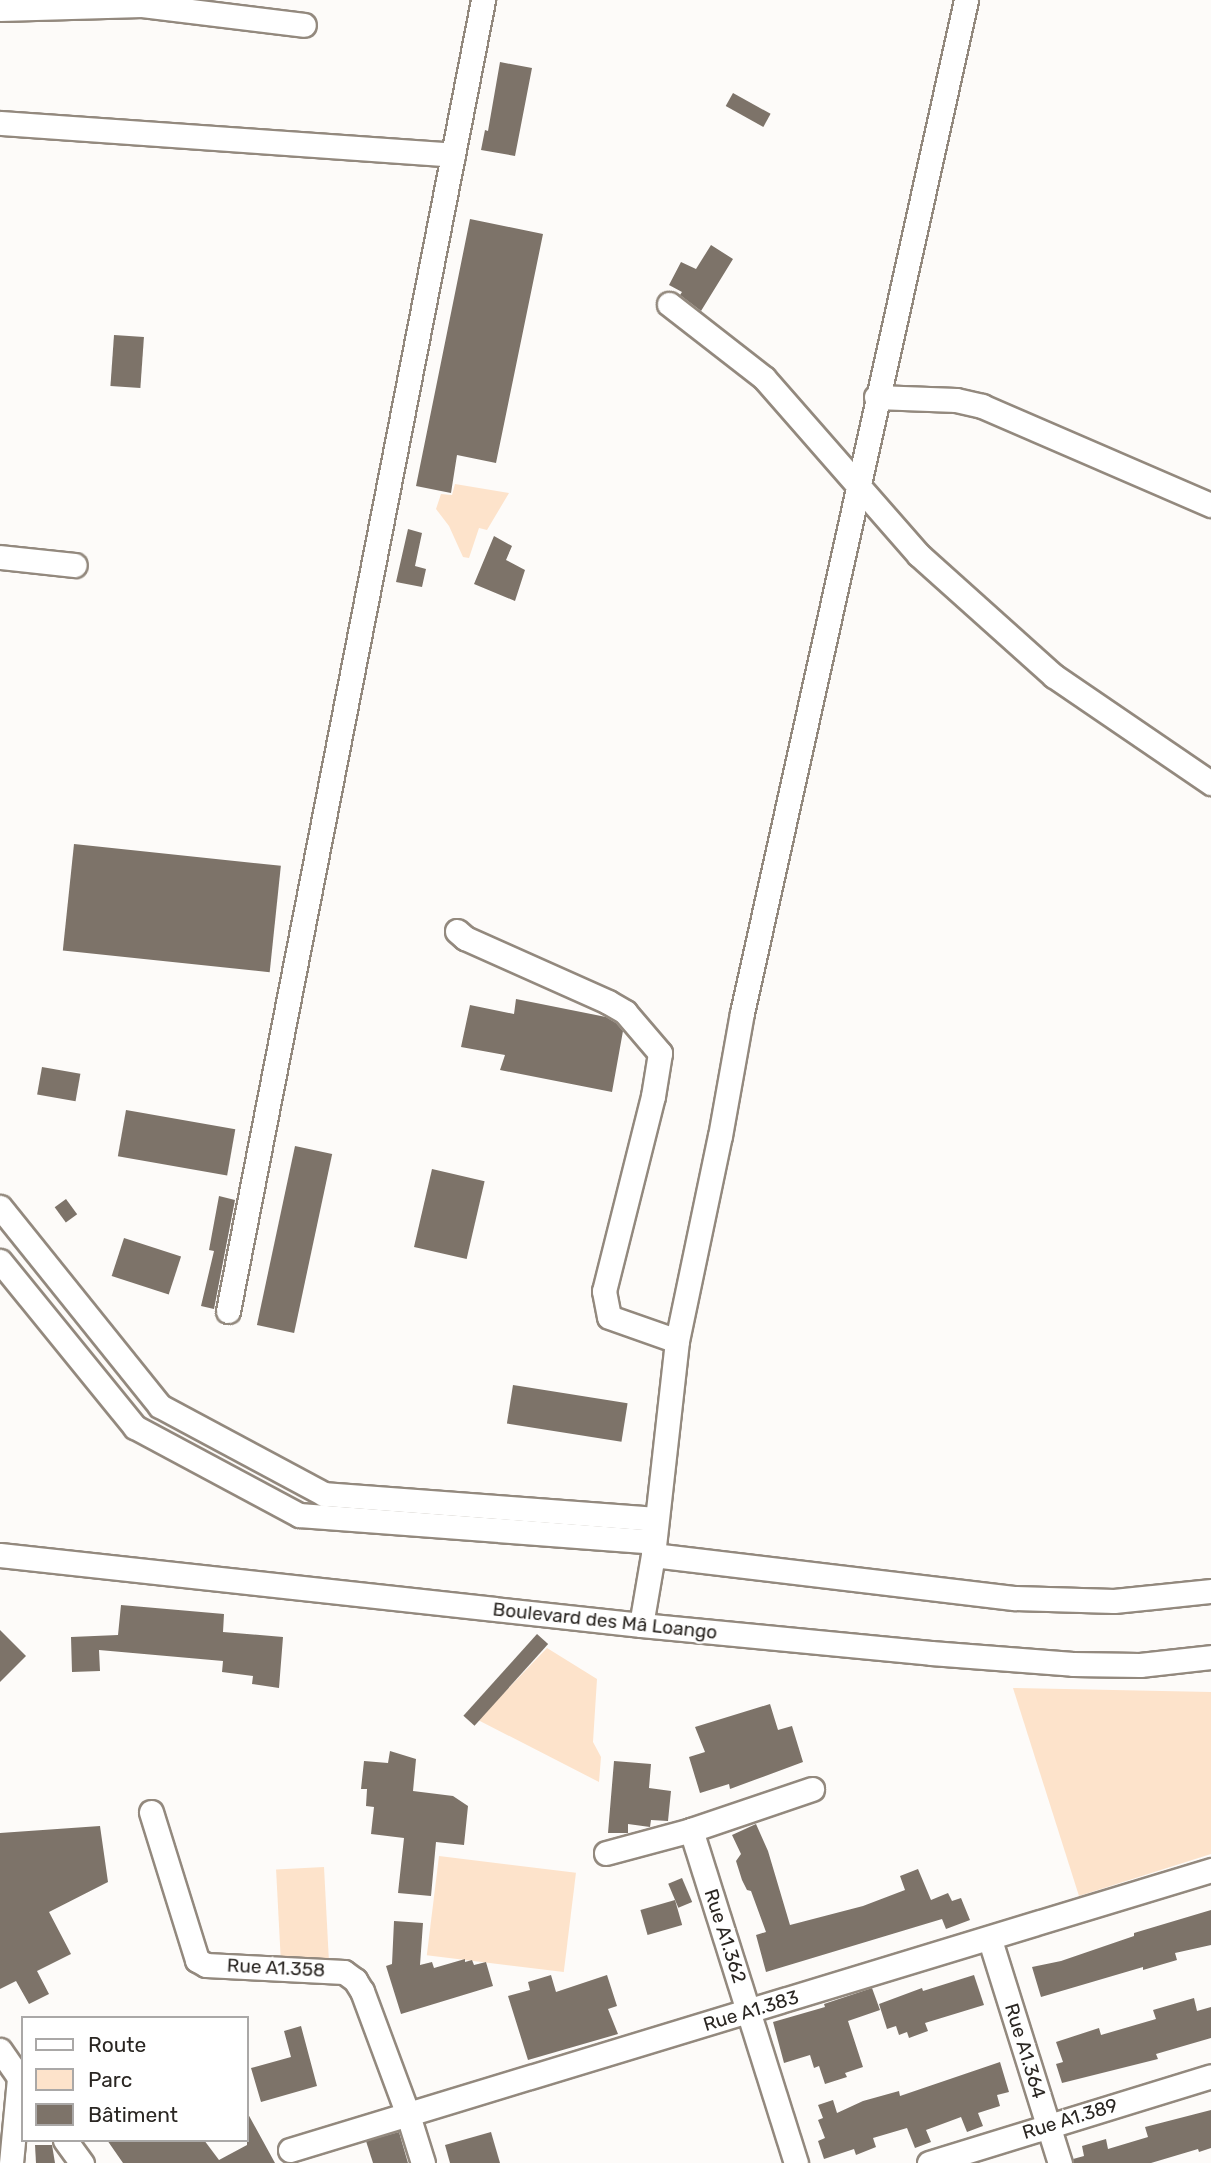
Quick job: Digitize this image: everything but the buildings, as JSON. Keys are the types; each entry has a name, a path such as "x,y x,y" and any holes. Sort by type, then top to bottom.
{"street":[{"path":"228,1311 483,0"},
{"path":"641,1625 653,1549 677,1341 745,1000 876,397 966,0"},
{"path":"0,9 143,3 240,9 304,25"},
{"path":"0,122 453,155"},
{"path":"669,303 764,378 919,555 1054,676 1211,783"},
{"path":"876,397 956,400 982,406 1211,505"},
{"path":"0,557 75,565"},
{"path":"457,931 465,938 625,1012 660,1053 653,1096 604,1291 609,1317 677,1341"},
{"path":"0,1207 160,1406 324,1494 655,1519"},
{"path":"0,1261 135,1427 299,1515 653,1549 1015,1598 1114,1601 1211,1591"},
{"name":"Boulevard des Mâ Loango","path":"0,1555 641,1625 1073,1664 1140,1665 1211,1657"},
{"path":"606,1853 691,1830 812,1789"},
{"name":"Rue A1.358","path":"152,1812 197,1960 206,1965 344,1972 355,1980 362,1991 423,2163"},
{"name":"Rue A1.362","path":"691,1830 796,2163"},
{"name":"Rue A1.383","path":"290,2150 990,1940 1211,1870"},
{"name":"Rue A1.364","path":"990,1940 1060,2163"},
{"path":"0,2050 21,2080 11,2163"},
{"name":"Rue A1.389","path":"929,2163 1211,2076"},
{"path":"66,2142 82,2163"}],"green space":[{"path":"455,484 509,493 487,530 479,528 469,558 463,557 449,526 436,509 441,494 452,495"},
{"path":"547,1648 597,1679 593,1742 601,1757 599,1782 478,1720"},
{"path":"1013,1688 1211,1692 1211,1854 1079,1896"},
{"path":"439,1856 576,1873 564,1972 427,1955"},
{"path":"324,1867 329,1959 281,1961 276,1870"}]}
